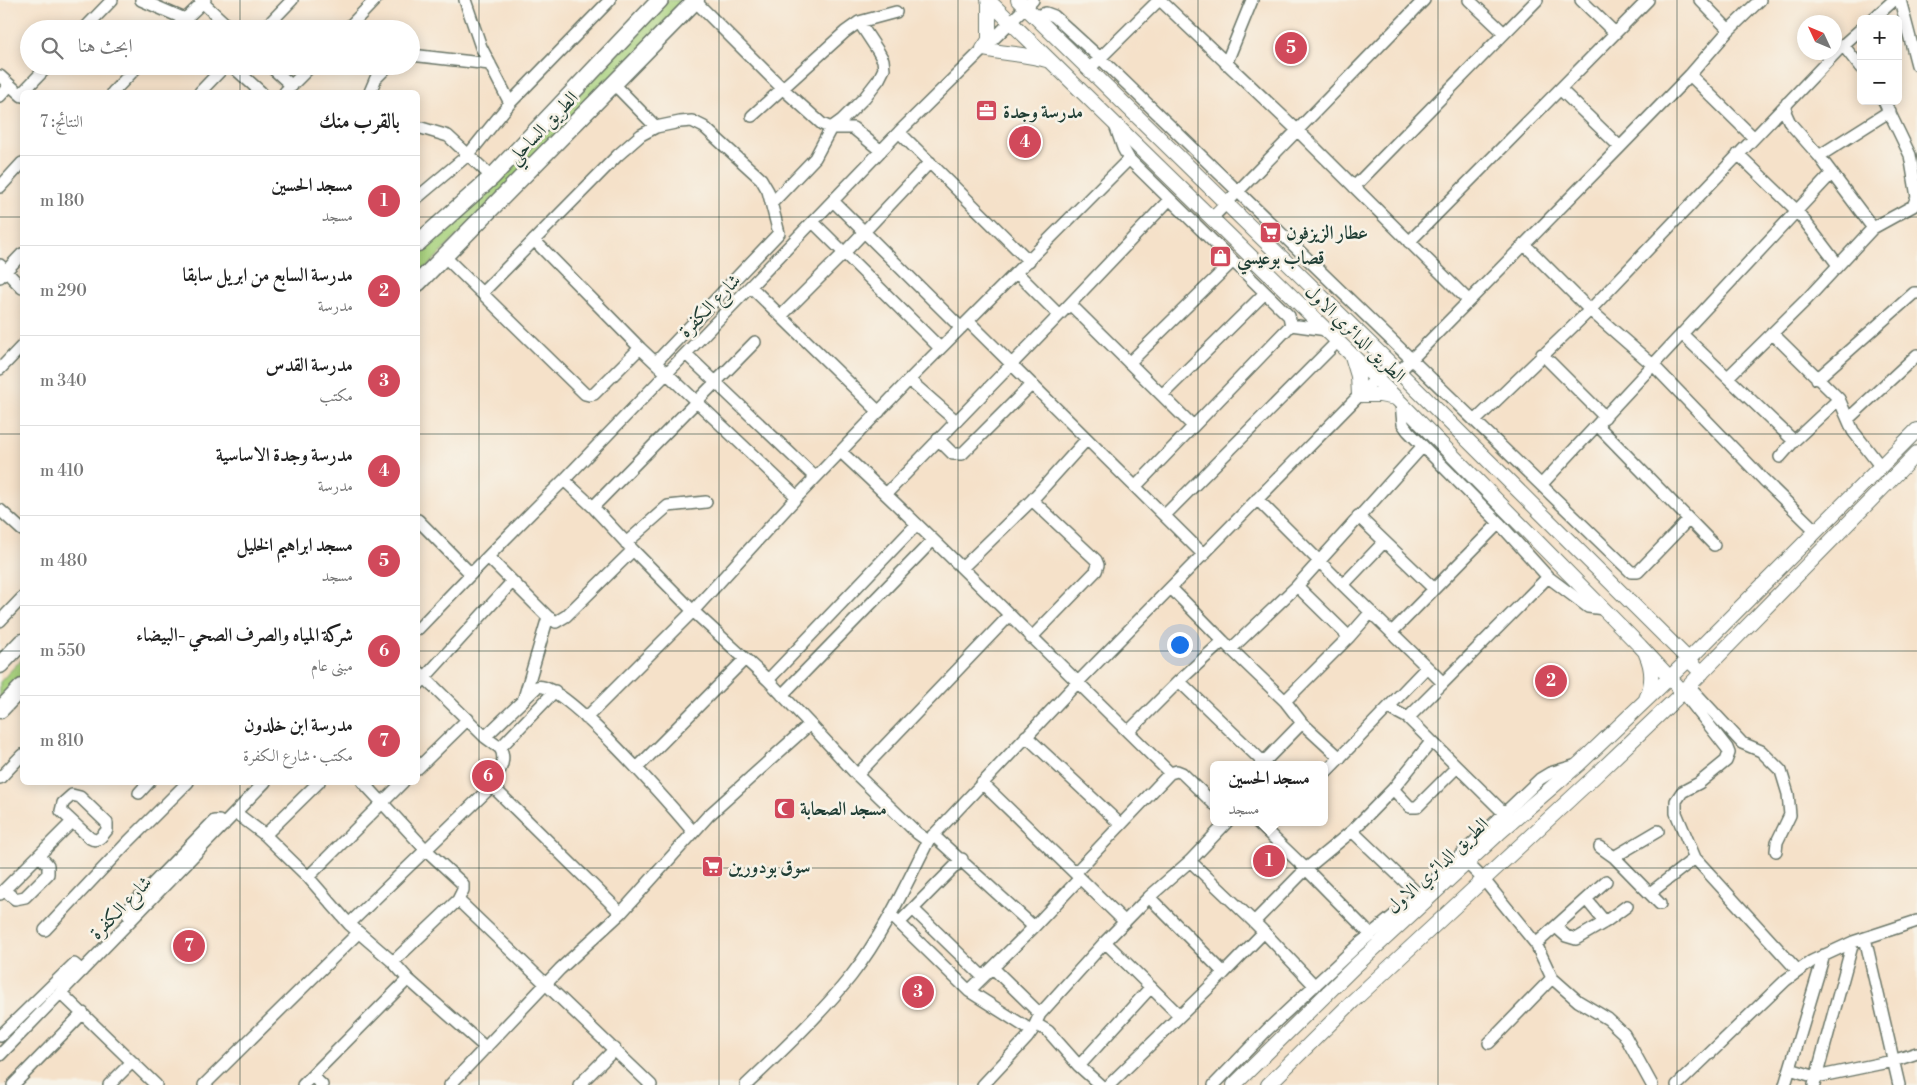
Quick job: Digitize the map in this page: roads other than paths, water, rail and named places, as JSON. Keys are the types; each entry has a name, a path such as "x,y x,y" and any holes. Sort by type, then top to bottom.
{"highway":[{"path":"420,241 492,177 660,0"},
{"name":"الطريق الساحلي","path":"420,282 695,0"},
{"path":"0,665 20,644"},
{"path":"0,710 20,689"}],"main road":[{"name":"الطريق الدائري الاول","path":"988,0 1399,400 1670,678 1686,689"},
{"path":"988,0 989,40 983,48 1032,56 1053,62"},
{"name":"الطريق الدائري الاول","path":"1028,6 1089,69 1702,673"},
{"path":"1350,354 1358,376 1360,395 1380,394 1399,400"},
{"path":"1670,678 1917,430"},
{"path":"1268,1085 1353,1001 1686,689 1917,453"},
{"path":"1640,646 1648,659 1652,674 1645,702"},
{"name":"الطريق الدائري الاول","path":"1234,1085 1354,966 1579,764 1670,678"},
{"path":"1563,778 1577,793"},
{"path":"1305,1015 1321,1032"}],"street":[{"path":"93,20 112,0"},
{"path":"141,0 185,18 203,1 222,20"},
{"path":"273,20 292,0"},
{"path":"356,20 375,0"},
{"path":"465,0 481,47 510,103"},
{"path":"420,195 469,154 510,103 610,0"},
{"path":"695,0 782,88 822,124 831,128 853,128 881,151"},
{"path":"1089,69 1159,0 1297,130 1468,300"},
{"path":"1226,64 1252,0"},
{"path":"1212,218 1424,0"},
{"path":"1469,0 1504,33"},
{"path":"1354,187 1537,0"},
{"path":"1581,0 1615,32"},
{"path":"1409,242 1648,0"},
{"path":"1700,0 1729,30"},
{"path":"746,1085 770,1063 840,989 895,919 930,838 1076,683 1376,378 1411,359 1690,75 1729,30 1760,0"},
{"path":"1877,15 1894,0"},
{"path":"1900,0 1917,65"},
{"path":"1028,6 1054,16 1100,58 1634,572 1638,572 1688,520"},
{"name":"شارع الكفرة","path":"420,627 489,558 515,528 667,374 899,132 1028,6"},
{"path":"752,116 845,32 859,22 896,12"},
{"path":"772,203 815,158 831,128 865,97 884,69 883,60 859,22"},
{"path":"1476,421 1542,354 1590,310 1738,154 1857,33"},
{"path":"1843,45 1857,63"},
{"path":"420,57 490,64"},
{"path":"26,90 40,75"},
{"path":"115,90 129,75"},
{"path":"202,90 216,75"},
{"path":"242,75 259,90"},
{"path":"277,75 288,89 302,75"},
{"path":"371,90 379,75"},
{"path":"1690,75 1754,138"},
{"path":"0,76 20,92"},
{"path":"613,83 656,127"},
{"path":"0,96 10,85"},
{"path":"1560,89 1620,147"},
{"path":"1788,103 1785,112 1790,123 1819,156 1872,228"},
{"path":"1728,377 1807,299 1872,228 1913,206 1917,197 1910,155 1887,106 1819,156"},
{"path":"482,293 618,155 641,135 656,127 680,122 692,121 704,127 761,179 768,191 780,233 790,245"},
{"path":"1114,121 1123,148 1129,158 1169,200 1289,316 1291,325"},
{"path":"420,128 448,136 492,177"},
{"path":"899,132 1029,261"},
{"path":"1738,154 1797,211 1838,265"},
{"path":"586,718 694,611 797,497 940,348 1029,261 1129,158"},
{"path":"781,316 930,162"},
{"path":"0,187 20,165"},
{"path":"1541,484 1654,366 1832,173"},
{"path":"886,494 1169,200"},
{"path":"833,201 964,325 1032,384 1204,555"},
{"path":"813,222 940,348"},
{"path":"656,362 780,233"},
{"path":"534,240 640,348 797,497"},
{"path":"1524,244 1590,310 1654,366 1816,531"},
{"path":"20,256 2,271 20,286"},
{"path":"444,256 585,394 594,394 640,348"},
{"path":"1129,363 1232,262"},
{"path":"1017,273 1060,315"},
{"path":"750,287 878,412"},
{"path":"1162,395 1265,293"},
{"path":"1817,379 1914,293 1917,293"},
{"path":"1070,304 1194,426"},
{"path":"1291,325 1327,330"},
{"path":"1136,486 1291,325"},
{"path":"1772,333 1838,399 1853,431 1881,467"},
{"path":"1682,334 1794,441"},
{"path":"593,507 755,342"},
{"path":"1165,515 1338,342"},
{"path":"0,369 20,348"},
{"path":"686,354 816,477"},
{"path":"1542,354 1688,520 1714,545"},
{"path":"1848,419 1917,355"},
{"path":"910,380 956,421"},
{"path":"938,439 953,454 962,454 1032,384"},
{"path":"1780,457 1838,399"},
{"path":"1399,400 1403,424 1422,447 1499,523 1548,577 1588,607 1604,609"},
{"path":"962,568 1032,500 1087,439"},
{"path":"1128,732 1179,681 1227,645 1297,586 1422,447"},
{"path":"841,452 1170,773"},
{"path":"564,480 593,507 694,611 768,680 857,775 917,833 930,838 962,859 1034,927"},
{"path":"1257,499 1442,683"},
{"path":"1031,638 1096,571 1098,565 1096,560 1032,500"},
{"path":"489,558 548,617 556,622 561,620 668,506 706,502"},
{"path":"0,510 20,528"},
{"path":"1358,516 1434,589"},
{"path":"420,522 471,574"},
{"path":"1392,632 1499,523"},
{"path":"768,680 916,524"},
{"path":"782,695 933,540"},
{"path":"1343,586 1384,542"},
{"path":"1408,718 1548,577"},
{"path":"349,924 492,786 503,762 504,754 500,748 485,737 468,719 420,678 512,582"},
{"path":"1297,586 1349,637"},
{"path":"1171,588 1285,701 1302,723 1340,758"},
{"path":"0,621 20,600"},
{"path":"1285,701 1349,637 1371,612"},
{"path":"857,775 1009,616"},
{"path":"524,698 548,617"},
{"path":"638,767 745,659"},
{"path":"1328,770 1427,667"},
{"path":"1179,681 1259,761"},
{"path":"485,737 524,698 542,685 554,691 586,718 638,767 693,832"},
{"path":"1686,689 1742,742 1761,751 1781,771 1788,794 1790,815 1777,842 1776,851"},
{"path":"1686,689 1730,753 1726,761 1699,783 1682,792 1676,801 1676,813 1695,858 1798,971"},
{"path":"500,748 554,691"},
{"path":"1389,708 1408,718 1504,812"},
{"path":"420,766 468,719"},
{"path":"1265,761 1302,723"},
{"path":"450,1085 546,983 621,914 693,832 810,724"},
{"path":"1026,736 1120,824"},
{"path":"1254,922 1306,869 1352,831 1394,789 1431,742"},
{"path":"0,778 20,757"},
{"path":"1214,1085 1267,1030 1370,935 1419,895 1540,779 1550,773 1579,764"},
{"path":"1394,789 1410,807 1417,807 1457,767"},
{"path":"969,991 1034,927 1120,824 1170,773 1177,771 1182,773 1210,800"},
{"path":"982,783 1125,922"},
{"path":"139,793 146,785"},
{"path":"46,930 125,845 185,785"},
{"name":"شارع الكفرة","path":"0,1053 61,993 262,785"},
{"path":"265,835 316,785"},
{"path":"366,785 426,849 463,884 463,890 458,900 393,962"},
{"path":"308,877 400,785"},
{"path":"492,786 621,914"},
{"path":"236,813 265,835 308,877 349,924 486,1048"},
{"path":"39,855 47,863 49,871 46,876 25,897 15,899 2,892 39,855 72,822"},
{"path":"983,1085 1105,942 1223,826"},
{"path":"1266,826 1370,935"},
{"path":"1352,831 1419,895"},
{"path":"1614,856 1658,831"},
{"path":"1600,847 1614,856 1660,904"},
{"path":"1650,894 1695,858"},
{"path":"895,919 913,909 962,859"},
{"path":"1190,860 1264,932 1315,986"},
{"path":"1467,863 1484,880 1536,944 1552,978 1578,1002 1608,1019 1624,1034 1652,1085"},
{"path":"1536,944 1606,881"},
{"path":"1149,897 1224,973"},
{"path":"1586,899 1606,922"},
{"path":"458,900 651,1085"},
{"path":"1556,927 1566,936 1576,939 1606,922 1627,906"},
{"path":"913,909 983,977"},
{"path":"895,919 969,991 1036,1023 1048,1031 1079,1066 1100,1085"},
{"path":"1677,1085 1786,980 1812,961 1854,942 1917,921"},
{"path":"204,1085 358,932"},
{"path":"1109,1085 1264,932"},
{"path":"1865,938 1899,1085"},
{"path":"1105,942 1180,1015"},
{"path":"1815,1081 1854,942"},
{"path":"1785,1085 1824,955"},
{"path":"0,1036 74,964 82,971"},
{"path":"993,968 1036,1023"},
{"path":"1489,1043 1552,978"},
{"path":"303,1085 408,979"},
{"path":"1079,1066 1151,987"},
{"path":"61,993 156,1085"},
{"path":"13,1085 83,1013"},
{"path":"578,1085 615,1049"},
{"path":"1790,1069 1815,1081 1831,1080 1917,1053"},
{"path":"109,1085 132,1062"},
{"path":"312,1076 322,1085"}],"place":[{"name":"مسجد ابراهيم الخليل","path":"1291,48"},
{"name":"مدرسة وجدة","path":"987,111"},
{"name":"مدرسة وجدة الاساسية","path":"1025,142"},
{"name":"عطار الزيزفون","path":"1270,232"},
{"name":"قصاب بوعيسي","path":"1221,257"},
{"name":"مدرسة السابع من ابريل سابقا","path":"1551,681"},
{"name":"شركة المياه والصرف الصحي -البيضاء","path":"488,776"},
{"name":"مسجد الصحابة","path":"784,808"},
{"name":"مسجد الحسين","path":"1269,861"},
{"name":"سوق بودورين","path":"712,866"},
{"name":"مدرسة ابن خلدون","path":"189,946"},
{"name":"مدرسة القدس","path":"918,992"}]}
